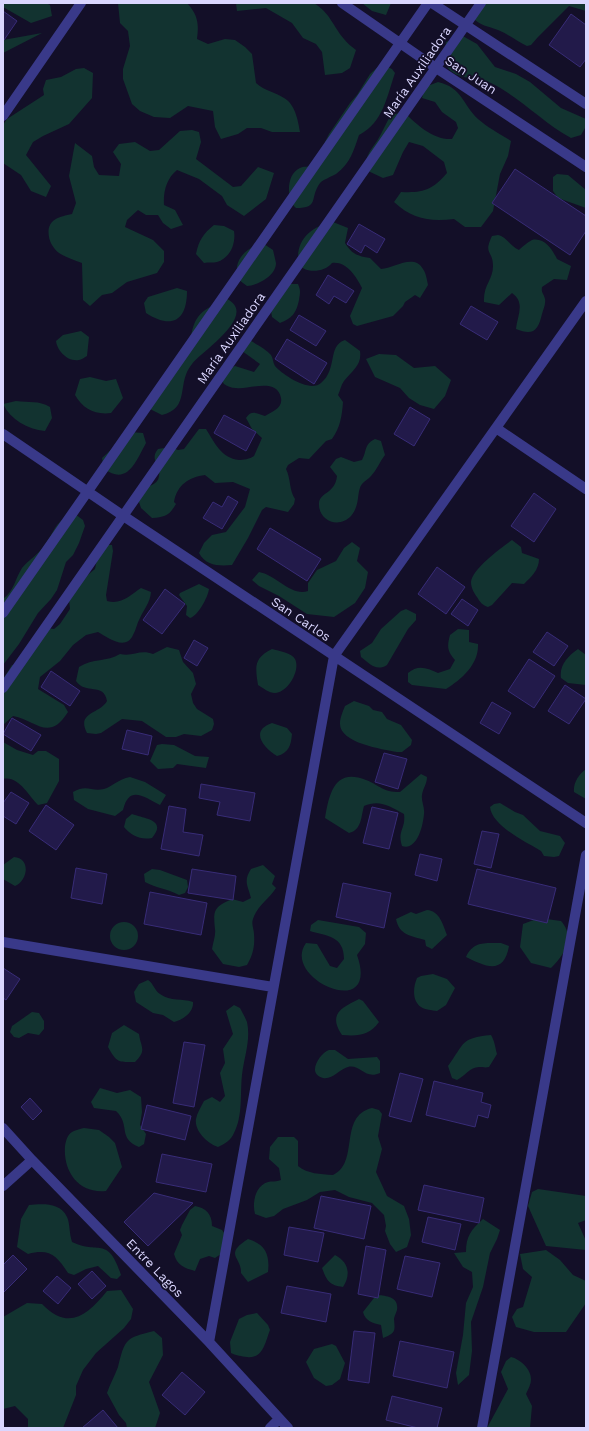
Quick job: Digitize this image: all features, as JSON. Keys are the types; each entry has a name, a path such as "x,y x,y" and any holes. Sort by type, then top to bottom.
{"street":[{"path":"3,116 81,3"},
{"name":"San Juan","path":"342,3 436,68 586,167"},
{"path":"3,613 428,3"},
{"path":"432,3 586,104"},
{"name":"María Auxiliadora","path":"3,688 481,3"},
{"path":"209,1342 334,656 586,301"},
{"path":"496,428 586,489"},
{"name":"San Carlos","path":"3,434 122,516 586,823"},
{"path":"482,1428 586,855"},
{"path":"3,942 273,987"},
{"name":"Entre Lagos","path":"3,1128 32,1160 209,1342 288,1428"},
{"path":"3,1186 32,1160"},
{"path":"270,1428 279,1419"}],"green space":[{"path":"3,3 46,3 50,5 52,16 31,23 3,7"},
{"path":"118,3 187,3 196,16 198,29 197,39 208,44 225,39 235,40 245,47 252,54 256,83 263,88 281,96 291,104 300,132 272,132 261,128 247,128 238,134 221,139 215,127 213,111 188,106 170,118 154,117 140,111 132,104 123,79 123,69 130,46 128,31 120,23"},
{"path":"236,3 314,3 328,15 340,34 356,50 350,68 342,73 325,75 322,52 316,44 303,38 292,23 266,8 237,11"},
{"path":"362,3 391,3 386,15 372,11"},
{"path":"477,3 586,3 586,11 569,6 531,45 527,46 502,32 481,24 475,20 472,17"},
{"path":"42,33 3,53 3,40"},
{"path":"461,35 477,44 495,67 516,74 530,82 561,108 586,119 585,128 581,135 571,138 550,125 502,89 486,81 466,78 451,71 445,62 446,42"},
{"path":"381,64 392,69 395,73 379,116 367,130 359,135 351,156 345,166 336,174 320,183 311,204 303,208 296,208 290,199 289,193 292,176 295,171 301,167 313,166 324,150 325,142 329,134 370,74"},
{"path":"84,68 93,73 92,98 69,124 33,142 26,155 51,186 46,197 31,191 21,175 3,163 3,125 7,119 44,95 43,89 46,80 61,77 76,69"},
{"path":"438,82 453,88 478,119 489,128 511,141 508,156 500,174 493,211 481,227 465,227 454,219 437,220 415,216 394,202 401,192 416,192 432,187 447,173 444,162 423,146 409,142 393,175 383,178 366,170 368,155 391,115 404,112 426,131 438,137 452,139 458,128 456,122 442,112 435,102 422,98 425,87"},
{"path":"192,130 199,132 201,142 196,159 233,187 241,186 258,167 274,173 266,199 244,216 227,205 222,196 199,179 177,170 166,185 164,205 175,210 183,225 171,229 163,223 158,215 146,215 138,210 127,220 125,227 153,240 164,251 164,262 157,273 127,282 112,293 102,295 90,306 83,300 82,263 55,250 49,237 49,227 51,223 62,216 72,214 76,203 69,176 75,143 92,156 94,167 99,175 119,176 121,164 113,152 119,144 135,142 150,151 159,150 180,131"},
{"path":"557,174 568,175 586,190 586,208 558,198 553,191 553,177"},
{"path":"333,222 348,228 345,243 350,250 358,255 370,258 381,269 409,262 419,264 425,272 428,285 420,298 415,295 405,302 393,316 357,326 353,324 350,316 362,288 350,270 342,264 337,263 332,263 321,270 316,271 307,270 299,265 298,257 301,242 317,227"},
{"path":"214,225 224,226 234,231 233,245 229,254 222,260 204,263 196,254 197,249 202,238"},
{"path":"498,235 519,250 532,240 541,241 548,245 557,259 571,266 567,280 554,279 542,287 545,305 539,324 531,332 516,329 520,305 519,301 512,293 499,305 484,302 486,287 493,271 493,261 488,250 488,246 492,236"},
{"path":"259,244 264,244 273,250 276,263 275,268 266,279 256,284 247,286 239,280 237,274 238,263 240,258 248,250"},
{"path":"289,284 298,284 300,290 299,300 293,315 280,323 272,317 271,311"},
{"path":"177,288 187,291 186,302 181,316 176,320 163,321 146,313 144,303 148,297"},
{"path":"227,299 235,306 236,314 232,323 225,333 197,358 187,371 182,394 177,407 171,412 162,415 150,409 191,337 195,322 199,316 207,309"},
{"path":"81,331 89,337 87,356 80,360 70,359 63,355 58,348 56,341 63,335"},
{"path":"248,339 269,353 272,356 275,366 284,374 297,382 310,386 316,386 326,377 336,347 339,343 345,340 360,351 360,360 343,383 338,395 343,402 340,422 335,435 332,439 326,441 309,459 299,458 288,465 286,469 295,499 294,504 288,512 266,507 262,510 232,565 218,565 209,563 199,553 204,543 212,535 226,532 245,507 250,489 233,482 215,483 205,475 199,476 189,480 181,487 174,502 176,504 171,511 166,515 156,518 152,518 141,508 138,499 143,490 155,483 158,479 159,472 155,456 158,449 171,447 178,450 184,449 199,429 206,429 219,449 233,459 244,460 254,456 262,438 252,429 246,418 248,415 253,413 265,416 271,413 279,407 281,398 274,388 268,386 232,388 224,384 221,379 223,372 235,366 254,372 260,364 242,351"},
{"path":"379,354 396,355 414,368 435,366 451,380 445,396 434,409 420,405 409,398 400,388 375,377 366,359"},
{"path":"90,377 106,381 116,379 123,398 111,413 100,413 90,410 78,400 75,395 80,379"},
{"path":"16,401 38,403 50,407 52,418 45,431 26,426 10,415 3,404"},
{"path":"130,432 143,433 146,443 135,464 130,469 119,475 112,474 104,469 102,458"},
{"path":"375,439 381,441 385,455 373,474 360,487 354,512 346,520 341,522 330,521 322,514 319,503 320,499 331,490 336,482 337,476 330,467 336,459 341,457 354,462 362,460 367,445"},
{"path":"75,514 83,520 85,526 73,555 66,562 57,590 38,613 19,644 3,665 3,599 12,589 22,568 42,549 59,523"},
{"path":"512,540 521,547 522,553 539,559 538,567 524,584 512,583 492,605 488,607 481,603 472,588 471,582 476,571 488,559"},
{"path":"352,542 360,548 357,561 368,572 365,588 355,603 334,617 307,614 279,596 259,586 252,580 259,572 272,577 296,591 308,591 308,583 317,570 336,561 344,548"},
{"path":"104,545 112,545 113,551 106,595 107,601 117,602 141,588 151,592 148,603 133,635 130,640 121,643 98,632 86,635 73,645 60,661 40,677 38,689 64,705 68,712 55,726 49,728 42,727 13,716 3,725 3,679 12,665 21,666 46,628 54,629 60,624 70,609 69,599 84,578 95,569 98,555"},
{"path":"199,584 209,589 205,601 196,614 190,618 186,615 187,606 179,595 180,593"},
{"path":"406,609 416,614 416,620 408,629 387,665 379,668 373,666 361,657 360,651 372,643 381,629 401,611"},
{"path":"458,629 469,630 469,642 478,644 476,658 463,676 446,689 412,685 408,682 408,673 415,668 426,668 438,673 450,669 455,660 449,651 449,639 450,635"},
{"path":"167,647 179,650 183,662 193,673 196,684 191,694 193,703 197,709 213,719 214,724 212,730 201,736 184,734 176,737 166,737 142,721 122,719 101,733 87,733 84,726 84,721 90,714 99,709 107,701 102,692 84,687 76,681 79,667 89,662 110,658 120,654 129,655 144,652 153,654"},
{"path":"272,649 291,655 295,659 296,664 296,669 292,680 284,689 275,693 258,685 256,673 259,659 266,652"},
{"path":"578,649 586,655 586,685 568,683 561,678 561,669 565,661"},
{"path":"354,701 369,706 373,710 382,712 387,719 401,725 412,740 411,745 402,752 397,752 362,744 346,736 342,730 340,719 345,706"},
{"path":"272,723 287,728 292,734 291,742 287,751 277,756 268,749 261,740 260,735 261,730 265,726"},
{"path":"3,742 17,750 33,755 38,751 46,751 59,759 59,781 47,803 38,805 23,787 14,780 3,779"},
{"path":"157,745 174,745 195,756 209,757 206,768 177,764 173,768 158,769 150,761"},
{"path":"586,769 586,799 574,792 574,785 581,773"},
{"path":"421,774 427,777 422,795 424,812 421,831 412,845 407,847 402,846 400,836 404,823 404,814 384,804 375,803 364,806 359,826 349,833 325,818 331,792 340,780 347,777 355,777 366,780 385,790 400,792"},
{"path":"130,777 145,782 166,795 160,805 148,798 133,795 129,797 123,810 115,816 88,809 74,800 73,792 86,788 96,790 104,789 122,779"},
{"path":"500,803 523,815 540,831 560,836 565,843 559,856 544,856 541,851 503,827 492,814 490,807 494,804"},
{"path":"132,814 153,821 156,824 156,832 152,838 136,837 124,827 126,819"},
{"path":"14,857 23,861 26,870 23,880 15,886 3,879 3,865"},
{"path":"263,865 275,876 272,884 276,888 257,910 253,919 254,942 251,958 247,965 239,967 223,964 212,949 215,934 214,917 216,910 221,904 232,899 243,902 251,898 247,884 247,877 251,869"},
{"path":"152,869 160,870 187,880 188,887 185,893 179,895 145,882 144,874"},
{"path":"427,910 438,916 447,935 432,949 426,946 425,940 410,936 403,932 396,919 411,912 416,914"},
{"path":"539,918 561,921 568,934 568,940 564,952 551,968 531,963 520,947 523,924"},
{"path":"318,920 359,927 366,933 365,944 357,955 361,975 356,987 345,991 331,988 317,981 306,970 302,957 306,943 317,944 330,966 337,968 344,959 343,951 338,941 328,936 310,931 311,925"},
{"path":"124,922 134,926 138,936 134,946 124,950 114,946 110,936 114,926"},
{"path":"501,943 509,946 507,955 498,965 487,966 466,957 472,948 480,944"},
{"path":"433,974 447,979 455,988 446,1005 437,1011 421,1007 416,1001 414,994 417,978"},
{"path":"148,980 158,992 168,998 193,1002 190,1012 174,1022 163,1015 153,1013 136,1002 134,992 139,984"},
{"path":"359,999 363,1001 379,1022 367,1033 342,1035 336,1022 338,1012 347,1005"},
{"path":"234,1005 240,1008 247,1022 248,1042 242,1075 240,1112 237,1126 228,1142 218,1147 210,1143 202,1136 197,1128 196,1119 204,1101 212,1097 220,1102 225,1096 220,1073 225,1063 223,1049 233,1034 226,1011"},
{"path":"32,1012 39,1013 44,1021 44,1029 39,1035 28,1033 19,1038 14,1037 10,1032 12,1026"},
{"path":"124,1025 139,1034 142,1052 135,1062 125,1062 116,1059 108,1047 112,1033"},
{"path":"491,1035 497,1054 489,1067 476,1067 457,1080 452,1078 448,1066 464,1043 474,1038"},
{"path":"329,1050 335,1050 348,1059 377,1057 380,1061 380,1073 370,1075 356,1068 348,1067 330,1077 323,1078 318,1076 315,1068 316,1064 322,1055"},
{"path":"100,1088 117,1093 130,1090 141,1097 142,1112 140,1125 146,1134 144,1144 139,1147 128,1140 123,1121 116,1111 94,1108 91,1102"},
{"path":"372,1108 379,1110 382,1114 378,1136 382,1149 376,1172 387,1196 404,1206 409,1219 411,1235 407,1247 396,1252 390,1244 385,1231 386,1226 384,1215 372,1203 349,1197 335,1190 320,1192 307,1200 283,1209 274,1216 266,1218 255,1214 254,1200 260,1187 268,1182 281,1180 279,1168 269,1159 270,1147 278,1137 294,1137 298,1141 298,1166 302,1169 319,1174 333,1175 341,1169 346,1161 355,1120 362,1113"},
{"path":"84,1128 99,1130 115,1143 122,1167 106,1191 96,1191 81,1185 70,1172 67,1164 65,1156 66,1140 73,1131"},
{"path":"538,1189 586,1196 586,1220 578,1223 586,1241 586,1250 546,1246 528,1206 532,1192"},
{"path":"39,1204 55,1206 64,1212 68,1219 72,1242 81,1246 102,1248 107,1250 112,1255 121,1275 117,1279 111,1278 98,1266 86,1269 74,1275 68,1273 60,1262 52,1255 42,1252 28,1254 17,1247 21,1219 29,1205"},
{"path":"195,1206 208,1212 211,1218 212,1226 222,1230 227,1237 221,1254 215,1258 209,1256 200,1259 195,1271 182,1266 175,1258 174,1254 182,1235 180,1230 182,1225 190,1210"},
{"path":"483,1219 500,1230 490,1253 483,1287 471,1322 472,1351 469,1375 458,1385 456,1373 463,1335 466,1303 473,1287 472,1272 463,1267 454,1253 466,1252 468,1237"},
{"path":"248,1239 259,1244 265,1251 268,1260 268,1272 248,1282 241,1273 241,1268 235,1253 236,1249"},
{"path":"546,1250 560,1260 573,1275 586,1281 586,1303 566,1332 534,1332 516,1327 512,1317 517,1309 523,1307 532,1277 523,1269 520,1254"},
{"path":"335,1255 346,1265 348,1273 343,1287 329,1282 322,1268"},
{"path":"121,1290 133,1309 131,1319 124,1328 96,1353 83,1370 76,1386 76,1395 63,1428 28,1428 28,1419 15,1406 3,1409 3,1317 27,1303 42,1304 51,1312 60,1317 77,1317 92,1307 107,1291"},
{"path":"378,1295 392,1298 396,1302 397,1306 394,1318 394,1331 390,1335 383,1338 381,1325 367,1320 363,1312"},
{"path":"257,1313 268,1325 270,1330 263,1349 260,1353 252,1357 239,1356 231,1353 230,1342 239,1319 247,1315"},
{"path":"154,1331 162,1338 163,1355 149,1382 160,1413 155,1428 127,1428 126,1423 119,1415 107,1393 118,1367 122,1351 128,1341 137,1336"},
{"path":"332,1344 336,1346 345,1363 340,1379 332,1385 326,1386 314,1378 306,1362 314,1349"},
{"path":"511,1357 524,1365 531,1375 526,1394 532,1406 530,1428 487,1428 508,1389 501,1372 506,1361"}],"building":[{"path":"3,11 17,21 4,40 3,39"},
{"path":"571,14 586,25 586,59 580,67 549,45"},
{"path":"515,169 586,216 586,231 570,255 492,203"},
{"path":"359,224 385,239 377,253 365,245 361,253 347,244"},
{"path":"328,275 354,291 346,303 334,296 329,304 316,295"},
{"path":"471,306 498,322 487,340 460,324"},
{"path":"299,315 326,331 316,346 290,330"},
{"path":"287,339 327,363 314,384 275,359"},
{"path":"410,407 430,419 414,446 394,434"},
{"path":"224,415 256,432 246,451 214,433"},
{"path":"534,493 556,509 534,542 511,526"},
{"path":"228,496 238,502 222,529 203,518 213,502 222,507"},
{"path":"270,528 321,559 307,581 257,549"},
{"path":"437,567 465,587 446,614 418,594"},
{"path":"165,589 185,604 162,634 143,620"},
{"path":"462,599 478,610 468,626 451,614"},
{"path":"547,632 568,646 554,666 533,652"},
{"path":"194,640 208,648 197,666 184,658"},
{"path":"529,659 555,676 534,708 508,691"},
{"path":"51,671 80,691 70,706 41,687"},
{"path":"565,685 586,699 569,724 548,711"},
{"path":"492,702 511,713 499,734 480,723"},
{"path":"12,718 41,735 31,751 3,734"},
{"path":"127,730 152,736 148,755 122,749"},
{"path":"384,753 407,759 398,789 375,782"},
{"path":"201,784 255,793 250,821 217,815 220,802 199,798"},
{"path":"11,792 29,803 16,824 3,816 3,803"},
{"path":"46,805 74,825 56,850 29,831"},
{"path":"169,806 186,809 183,832 203,835 199,856 161,849"},
{"path":"372,807 398,813 389,849 363,843"},
{"path":"482,831 499,834 491,868 474,864"},
{"path":"420,854 442,859 437,881 415,875"},
{"path":"76,868 107,874 102,904 71,898"},
{"path":"192,869 236,876 233,900 188,893"},
{"path":"477,869 556,888 547,923 468,904"},
{"path":"343,883 391,893 384,928 336,917"},
{"path":"150,892 207,903 201,935 144,924"},
{"path":"3,968 20,979 6,1000 3,998"},
{"path":"184,1042 205,1045 194,1107 173,1103"},
{"path":"400,1073 423,1079 411,1122 389,1116"},
{"path":"434,1081 483,1093 481,1102 491,1105 488,1118 478,1115 475,1127 426,1115"},
{"path":"30,1098 42,1111 33,1120 21,1107"},
{"path":"147,1105 191,1116 185,1140 141,1129"},
{"path":"162,1154 212,1164 206,1192 156,1182"},
{"path":"424,1185 484,1198 479,1223 418,1210"},
{"path":"154,1193 193,1203 148,1246 124,1222"},
{"path":"321,1196 371,1206 364,1239 314,1228"},
{"path":"428,1217 461,1224 455,1250 422,1242"},
{"path":"289,1227 324,1233 318,1262 284,1255"},
{"path":"366,1246 386,1250 378,1298 358,1294"},
{"path":"13,1255 27,1269 3,1293 3,1265"},
{"path":"405,1256 440,1263 432,1297 397,1289"},
{"path":"92,1271 106,1286 92,1299 78,1284"},
{"path":"57,1276 71,1288 58,1304 43,1291"},
{"path":"287,1286 331,1294 326,1322 281,1313"},
{"path":"354,1331 375,1333 369,1383 348,1380"},
{"path":"400,1341 454,1352 447,1388 393,1376"},
{"path":"182,1372 205,1392 185,1415 162,1395"},
{"path":"392,1396 442,1408 437,1428 418,1428 386,1420"},
{"path":"103,1410 118,1428 82,1428"}]}
